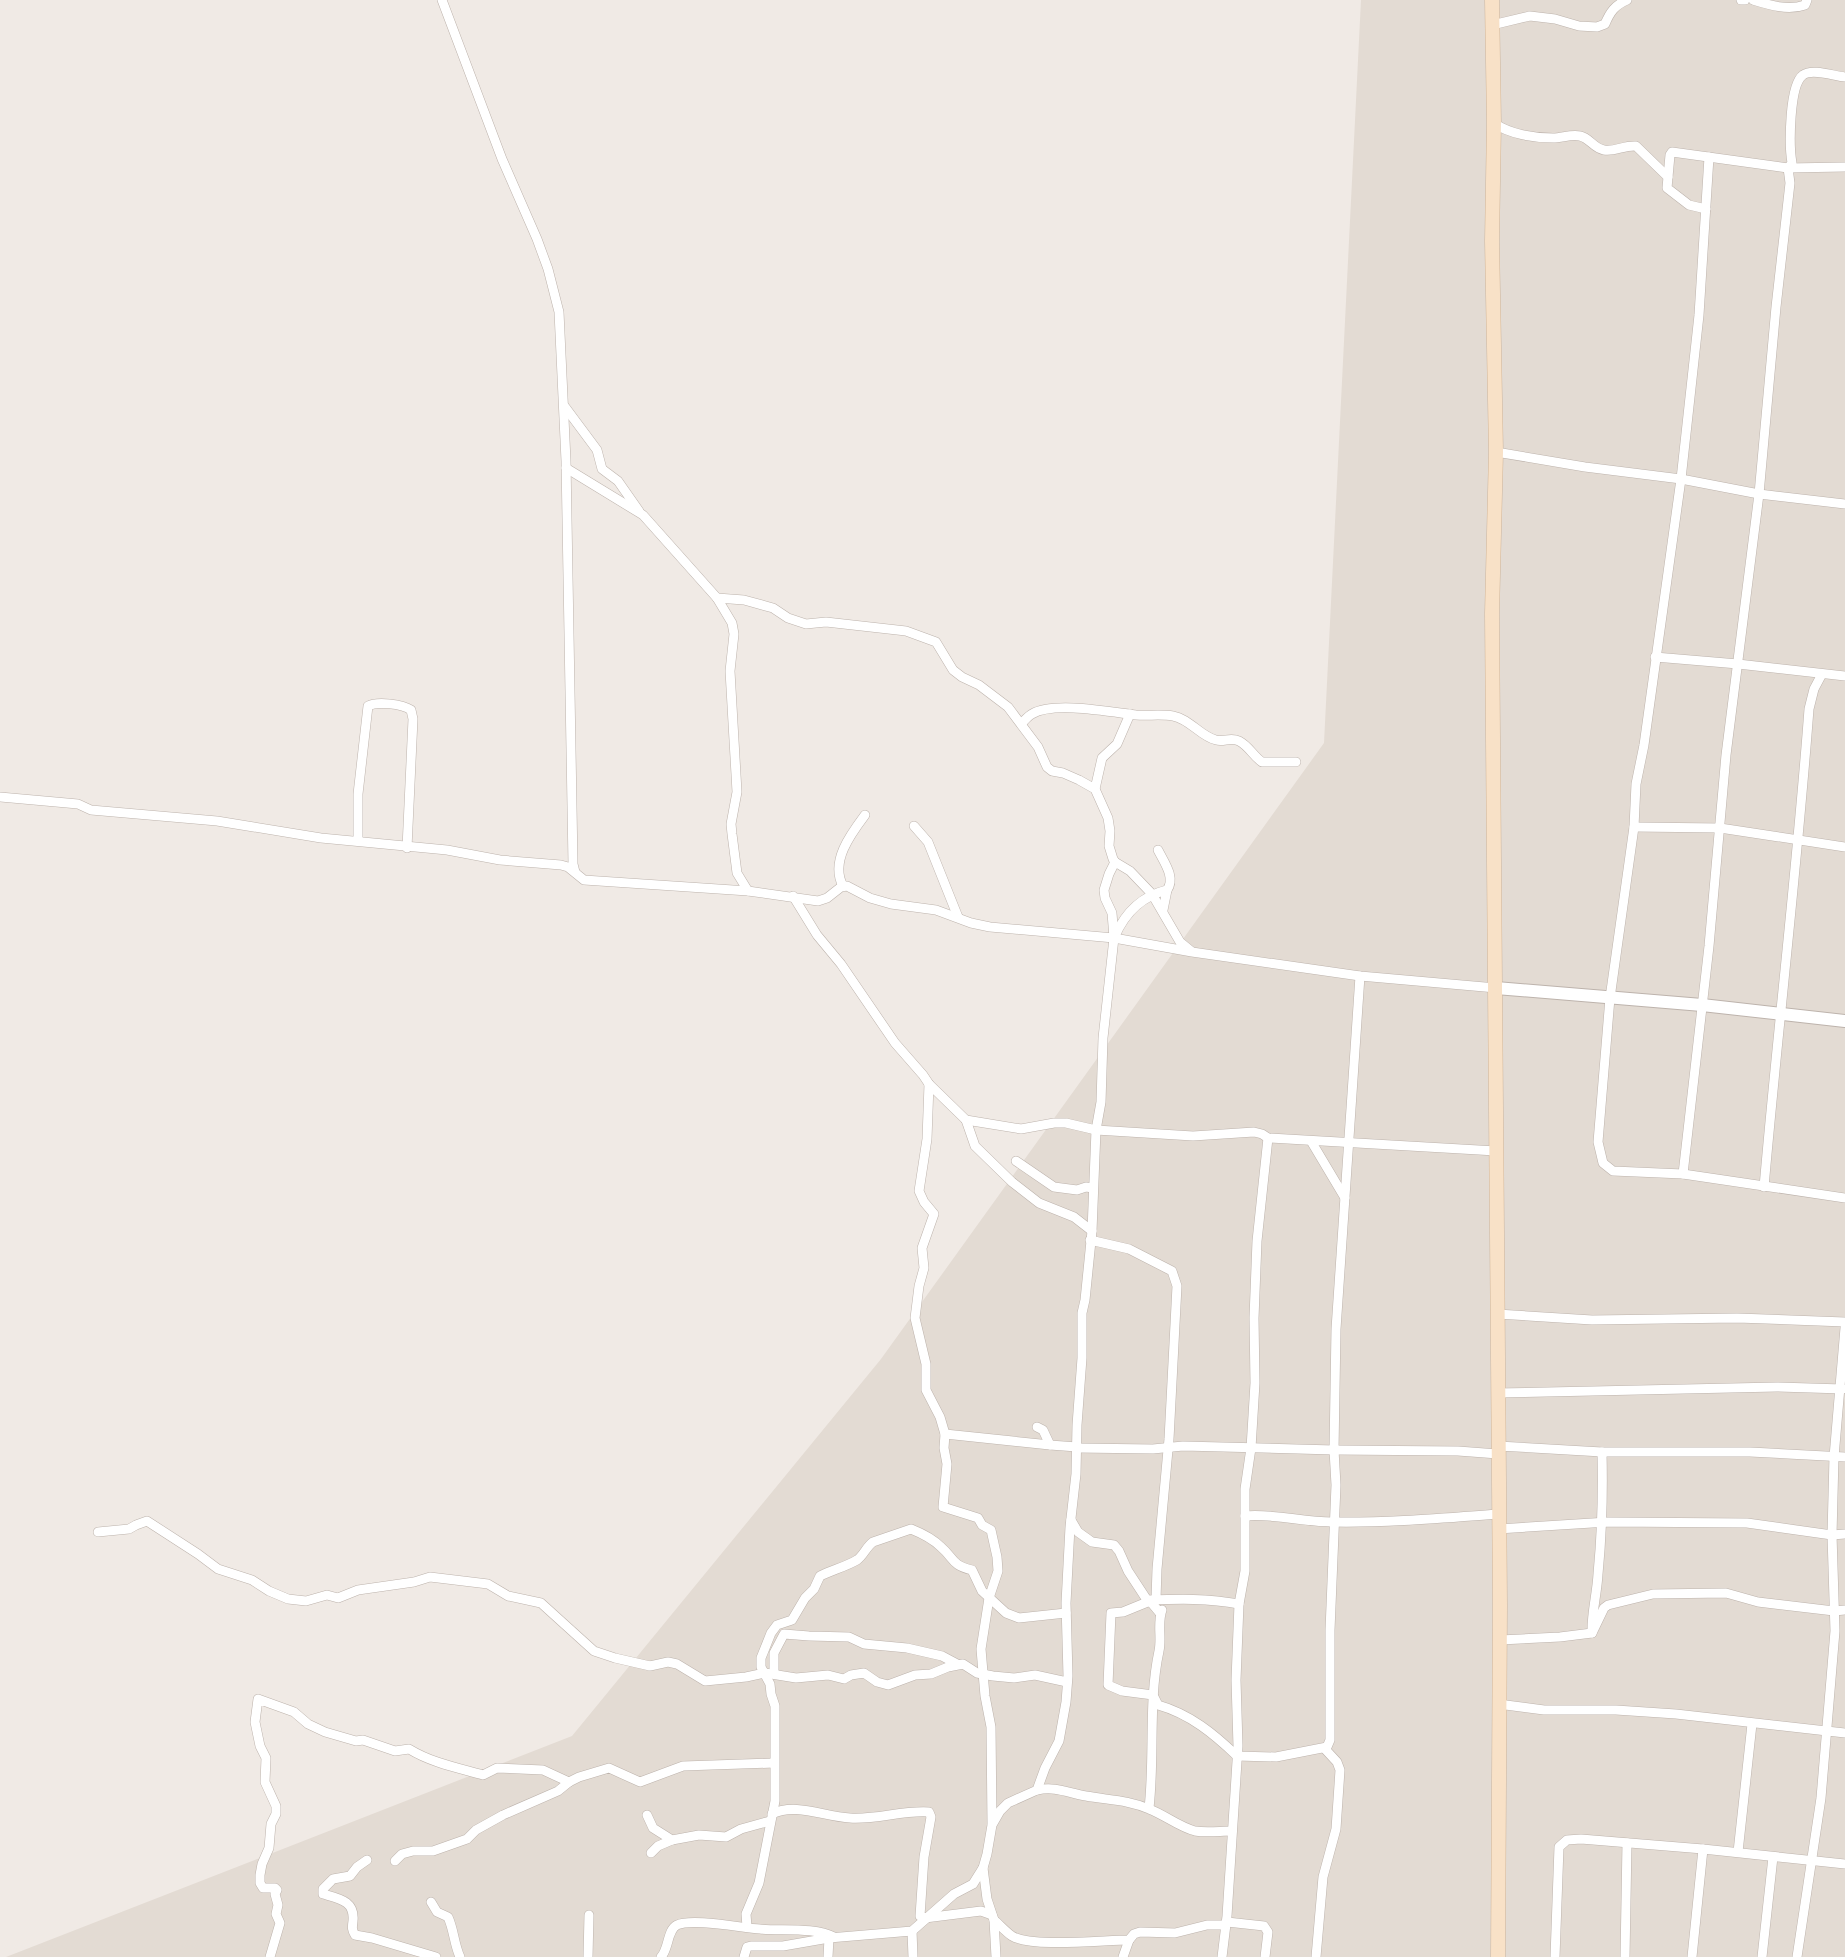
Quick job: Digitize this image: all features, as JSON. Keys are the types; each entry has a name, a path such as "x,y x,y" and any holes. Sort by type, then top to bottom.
{"main road":[{"path":"1492,0 1497,128 1492,241 1496,452 1492,626 1500,1640 1498,1957"}],"street":[{"path":"442,0 502,159 522,201 548,269 559,312 566,468 575,872"},
{"path":"1492,25 1530,16 1555,19 1579,26 1597,27 1605,24 1610,12 1627,0"},
{"path":"1753,0 1766,6 1798,7 1805,5 1807,0"},
{"path":"1683,1174 1738,664 1760,494 1776,307 1790,190 1788,168 1792,163 1789,146 1797,82 1803,75 1810,72 1845,77"},
{"path":"1497,128 1554,138 1571,135 1583,136 1594,146 1604,150 1636,146 1668,177"},
{"path":"1706,209 1689,205 1667,188 1672,152 1788,168 1845,167"},
{"path":"1709,157 1699,315 1681,479 1644,745 1636,784 1634,827 1610,998 1598,1142 1603,1163 1613,1171 1683,1174 1845,1198"},
{"path":"564,405 597,450 602,469 618,481 643,515 727,612 734,634 730,671 737,792 731,824 737,873 748,891"},
{"path":"1496,452 1585,467 1681,479 1760,494 1845,504"},
{"path":"566,468 643,515"},
{"path":"717,598 744,600 773,608 788,618 806,624 826,622 906,632 927,638 939,645 945,660 953,670 1003,701 1022,723 1038,747 1047,767 1095,789 1108,818 1109,846 1115,862 1130,872 1152,894 1180,942 1191,952"},
{"path":"1655,657 1845,676"},
{"path":"1798,671 1808,676 1814,689"},
{"path":"1764,1186 1779,1014 1799,841 1809,709 1814,689 1822,674"},
{"path":"358,841 358,794 368,706 375,703 405,707 411,710 413,719 407,848"},
{"path":"1022,723 1032,713 1060,709 1173,716 1188,721 1216,740 1241,741 1262,762 1275,760 1296,762"},
{"path":"1095,789 1102,758 1117,744 1130,714"},
{"path":"0,797 78,804 91,810 217,821 321,838 407,848 447,850 500,860 561,865 584,880 748,891 822,901 843,886"},
{"path":"865,815 852,833 840,860 838,876 843,886 870,898 891,904 921,907 958,917 971,924 1113,938 1191,952 1360,976 1702,1005 1845,1021"},
{"path":"914,826 928,842 958,917"},
{"path":"1634,827 1720,828 1845,847"},
{"path":"1158,850 1171,879 1163,910"},
{"path":"1037,1790 1045,1768 1059,1742 1067,1682 1066,1613 1082,1358 1082,1313 1091,1236 1096,1130 1101,1102 1103,1038 1113,938 1112,913 1104,890 1115,862"},
{"path":"1113,938 1134,907 1152,894 1167,890"},
{"path":"793,897 817,935 841,964 895,1043 928,1084 966,1119 975,1146 1012,1182 1040,1203 1074,1217 1091,1236 1129,1249 1174,1272 1177,1286 1177,1316 1169,1439 1156,1569 1160,1644 1153,1695 1154,1722 1149,1808"},
{"path":"1325,1749 1330,1740 1329,1630 1335,1522 1336,1329 1360,976"},
{"path":"744,1957 747,1947 751,1946 783,1946 832,1938 912,1931 954,1894 973,1884 987,1854 992,1825 991,1727 985,1696 981,1649 989,1598 998,1571 997,1557 990,1530 976,1517 943,1507 946,1464 945,1434 940,1417 926,1390 926,1364 915,1318 924,1268 921,1248 934,1214 924,1202 919,1191 927,1139 928,1084"},
{"path":"966,1119 1021,1129 1066,1123 1096,1130 1193,1136 1254,1132 1268,1138 1497,1151"},
{"path":"1222,1957 1227,1924 1237,1756 1239,1604 1245,1570 1245,1489 1251,1448 1255,1383 1254,1318 1257,1241 1268,1138"},
{"path":"1311,1141 1345,1198"},
{"path":"1016,1161 1054,1187 1077,1190 1086,1187 1093,1188"},
{"path":"1497,1314 1592,1320 1737,1318 1845,1322"},
{"path":"1797,1957 1821,1798 1835,1631 1832,1535 1834,1457 1842,1389 1845,1328"},
{"path":"1497,1394 1777,1387 1842,1389"},
{"path":"1037,1427 1043,1430 1050,1444"},
{"path":"945,1434 1077,1448 1183,1446 1334,1450 1750,1452 1845,1457"},
{"path":"1592,1633 1592,1609 1597,1588 1602,1523 1602,1452"},
{"path":"1245,1516 1335,1522 1498,1514"},
{"path":"1071,1520 1078,1532 1092,1542 1114,1545 1144,1598 1219,1600 1239,1604"},
{"path":"98,1532 129,1529 147,1521 218,1569 252,1580 269,1591 299,1602 327,1595 339,1598 358,1590 414,1582 430,1577 488,1584 508,1596 541,1603 594,1651 650,1666 668,1662 677,1664 705,1681 770,1673 796,1678 828,1675 844,1679 851,1675 864,1673 877,1682 888,1685 915,1675 931,1674 963,1664 983,1675 1014,1678 1035,1675 1067,1682"},
{"path":"1498,1529 1602,1523 1747,1523 1832,1535 1845,1534"},
{"path":"770,1673 761,1667 761,1658 771,1633 777,1625 792,1620 814,1589 820,1576 859,1559 868,1545 873,1542 900,1532 914,1530 943,1548 953,1562 972,1570 982,1591 1006,1613 1018,1618 1066,1613"},
{"path":"1592,1633 1604,1608 1608,1605 1653,1594 1726,1593 1758,1602 1834,1611 1845,1610"},
{"path":"1157,1600 1160,1613"},
{"path":"1153,1695 1122,1692 1107,1684 1110,1615 1157,1600"},
{"path":"1500,1640 1592,1633"},
{"path":"747,1927 746,1914 759,1883 774,1812 775,1706 770,1673 774,1653 784,1634 849,1637 864,1644 907,1648 942,1656 957,1664"},
{"path":"1153,1695 1158,1705 1186,1715 1220,1739 1237,1756 1276,1757 1325,1749"},
{"path":"270,1957 279,1923 276,1914 278,1905 275,1894 277,1890 263,1888 260,1875 269,1848 271,1824 276,1814 276,1806 265,1782 266,1758 260,1746 255,1722 258,1699 294,1712 308,1724 325,1732 356,1741 363,1740 395,1751 409,1749 424,1758 483,1775 497,1768 545,1770 569,1782"},
{"path":"1498,1704 1544,1710 1616,1710 1676,1714 1845,1733"},
{"path":"1738,1852 1752,1724"},
{"path":"1316,1957 1320,1900 1336,1829 1340,1770 1337,1762 1325,1749"},
{"path":"395,1861 402,1854 413,1851 434,1851 467,1839 476,1830 516,1808 558,1791 569,1782 609,1768 640,1782 683,1767 774,1763"},
{"path":"992,1825 1008,1803 1037,1790 1061,1788 1086,1796 1119,1799 1149,1808 1196,1831 1232,1832"},
{"path":"651,1853 658,1846 672,1840 699,1835 726,1837 774,1812 793,1809 852,1819 931,1813 919,1914 921,1917 981,1911 993,1917 1012,1936 1021,1940 1054,1943 1129,1940"},
{"path":"647,1815 653,1828 672,1840"},
{"path":"1555,1957 1559,1847 1567,1840 1581,1839 1704,1849 1845,1864"},
{"path":"1625,1957 1627,1843"},
{"path":"1692,1957 1704,1849"},
{"path":"1762,1957 1773,1857"},
{"path":"367,1860 350,1876 333,1880 323,1889 323,1894 350,1905 354,1911 352,1932 355,1935 436,1957"},
{"path":"982,1868 993,1917 996,1957"},
{"path":"431,1902 437,1912 448,1917 460,1957"},
{"path":"588,1957 589,1915"},
{"path":"661,1957 668,1947 672,1930 683,1923 731,1924 822,1933 832,1938"},
{"path":"1123,1957 1129,1940 1134,1934 1140,1932 1175,1933 1207,1925 1227,1924 1266,1927 1268,1932 1265,1957"},
{"path":"912,1931 914,1957"},
{"path":"828,1957 832,1938"}],"shaded area":[{"path":"1361,0 1845,0 1845,1957 6,1957 572,1736 881,1359 1324,743"}]}
